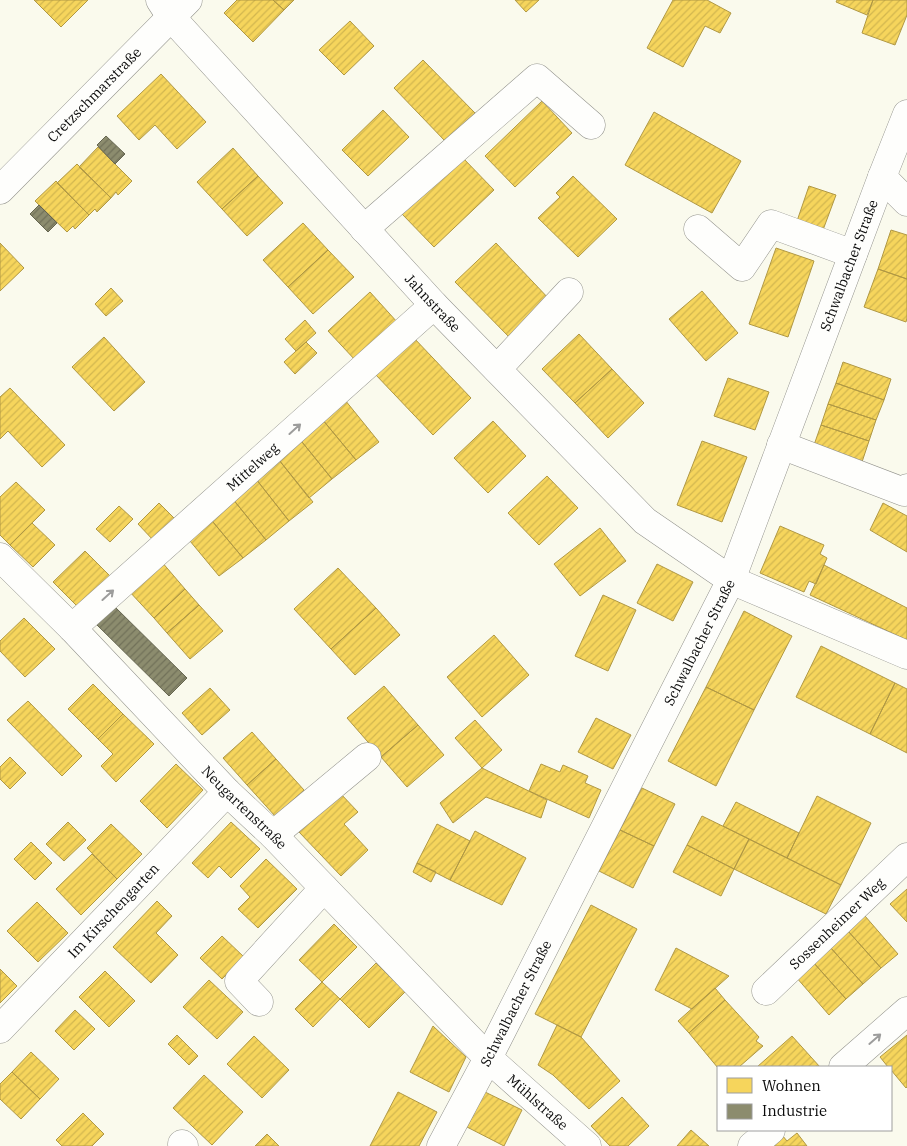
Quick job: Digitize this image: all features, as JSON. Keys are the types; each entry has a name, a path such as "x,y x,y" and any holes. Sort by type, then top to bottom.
{"street":[{"name":"Cretzschmarstraße","path":"0,190 173,6"},
{"name":"Jahnstraße","path":"173,6 364,229 496,369 645,521 731,580"},
{"path":"364,229 537,78 590,125"},
{"name":"Schwalbacher Straße","path":"441,1146 488,1058 731,580 907,114"},
{"path":"882,177 907,202"},
{"path":"698,229 742,267 771,224 853,254"},
{"path":"496,369 569,292"},
{"name":"Mittelweg","path":"72,628 434,305"},
{"path":"781,445 904,492 907,488"},
{"name":"Neugartenstraße","path":"0,557 72,628 227,792 273,835 488,1058"},
{"path":"731,580 907,655"},
{"path":"273,835 367,757"},
{"name":"Im Kirschengarten","path":"0,1029 227,792"},
{"name":"Sossenheimer Weg","path":"766,991 907,857"},
{"path":"259,1002 238,981 324,888"},
{"path":"844,1066 907,1012"},
{"name":"Mühlstraße","path":"488,1058 587,1146"},
{"path":"752,1146 770,1131"}],"building: Wohnen":[{"path":"34,0 88,0 61,27"},
{"path":"237,0 273,0 284,10 253,42 224,13"},
{"path":"273,0 294,0 284,10"},
{"path":"515,0 539,0 526,12"},
{"path":"673,0 707,0 731,13 720,33 705,26 683,67 647,48"},
{"path":"837,0 873,0 867,15 836,2"},
{"path":"873,0 907,0 907,15 895,45 862,33"},
{"path":"350,21 374,46 344,75 319,50"},
{"path":"423,60 475,113 445,141 394,88"},
{"path":"161,74 206,122 177,149 155,125 139,140 117,116"},
{"path":"542,101 572,133 515,187 485,156"},
{"path":"383,110 409,137 368,176 342,150"},
{"path":"654,112 741,161 712,213 625,165"},
{"path":"98,147 132,181 118,195 116,192 111,198 79,167"},
{"path":"233,148 258,176 222,209 197,182"},
{"path":"462,157 494,190 434,247 402,214"},
{"path":"77,164 111,198 97,212 95,209 89,215 57,183"},
{"path":"258,176 283,203 247,236 222,209"},
{"path":"573,176 617,219 578,257 538,218 560,197 556,193"},
{"path":"56,181 89,215 75,229 73,226 67,232 35,201"},
{"path":"809,186 836,195 823,230 797,221"},
{"path":"303,223 328,250 288,287 263,260"},
{"path":"891,230 907,235 907,279 878,269"},
{"path":"0,243 24,268 0,291"},
{"path":"496,243 551,301 511,339 455,282"},
{"path":"776,248 814,261 788,337 749,324"},
{"path":"328,250 354,277 313,314 288,287"},
{"path":"878,269 907,279 906,322 864,307"},
{"path":"111,288 123,301 106,316 95,304"},
{"path":"702,291 738,333 706,361 669,319"},
{"path":"370,292 398,323 356,361 328,331"},
{"path":"305,320 316,333 296,351 285,339"},
{"path":"579,334 612,369 575,403 542,369"},
{"path":"104,337 145,382 114,411 72,367"},
{"path":"413,337 471,398 433,435 375,374"},
{"path":"306,342 317,353 295,374 284,362"},
{"path":"843,362 891,379 884,400 836,383"},
{"path":"612,369 644,403 608,438 575,403"},
{"path":"728,378 769,392 755,430 714,416"},
{"path":"836,383 884,400 876,420 828,404"},
{"path":"10,388 65,445 42,467 8,431 0,439 0,397"},
{"path":"345,400 379,442 356,460 322,419"},
{"path":"828,404 876,420 869,441 821,425"},
{"path":"322,419 356,460 332,479 298,437"},
{"path":"493,421 526,456 488,493 454,458"},
{"path":"821,425 869,441 862,462 814,445"},
{"path":"298,437 332,479 309,498 279,460"},
{"path":"702,441 747,457 722,522 677,505"},
{"path":"279,460 313,502 289,521 256,479"},
{"path":"547,476 578,508 539,545 508,513"},
{"path":"256,479 289,521 266,540 232,498"},
{"path":"16,482 45,510 10,545 0,535 0,497"},
{"path":"232,498 266,540 243,558 208,516"},
{"path":"159,503 176,520 154,541 138,524"},
{"path":"883,503 907,516 907,552 870,530"},
{"path":"119,506 133,519 110,542 96,529"},
{"path":"208,516 243,558 219,576 185,535"},
{"path":"32,523 55,545 33,567 10,545"},
{"path":"780,526 824,545 820,554 827,558 816,584 809,581 804,592 760,573"},
{"path":"600,528 626,561 580,596 554,564"},
{"path":"85,551 112,578 80,609 53,582"},
{"path":"161,561 185,589 154,618 128,590"},
{"path":"657,564 693,582 673,621 637,603"},
{"path":"824,565 907,608 907,640 810,595"},
{"path":"338,568 376,608 331,649 294,609"},
{"path":"185,589 199,605 167,633 154,618"},
{"path":"603,595 636,610 608,671 575,656"},
{"path":"199,605 223,631 190,659 167,633"},
{"path":"376,608 400,635 355,675 331,649"},
{"path":"744,611 792,636 754,710 706,687"},
{"path":"24,618 55,649 25,677 0,651 0,641"},
{"path":"494,635 529,675 482,717 447,677"},
{"path":"821,646 895,683 870,734 796,697"},
{"path":"895,683 907,689 907,753 870,734"},
{"path":"93,684 123,714 98,739 68,709"},
{"path":"384,686 418,725 381,757 347,718"},
{"path":"706,687 754,710 716,786 668,761"},
{"path":"210,688 230,710 202,735 182,713"},
{"path":"28,701 82,756 62,776 7,720"},
{"path":"123,714 154,744 116,782 101,766 113,754 98,739"},
{"path":"596,718 631,735 613,769 578,752"},
{"path":"475,720 502,750 482,768 455,738"},
{"path":"418,725 444,755 407,787 381,757"},
{"path":"252,732 276,759 247,785 223,758"},
{"path":"10,757 26,773 10,789 0,779 0,767"},
{"path":"276,759 304,790 275,816 247,785"},
{"path":"176,764 203,790 167,828 140,801"},
{"path":"541,764 560,772 563,765 588,776 585,783 601,790 589,818 529,791"},
{"path":"482,768 547,800 541,818 486,797 453,823 440,803"},
{"path":"642,788 675,804 654,846 620,830"},
{"path":"340,793 358,812 344,824 368,850 341,876 299,832"},
{"path":"817,796 871,823 841,885 787,858"},
{"path":"736,802 799,833 787,858 723,826"},
{"path":"702,816 749,839 734,869 687,845"},
{"path":"68,822 86,840 64,861 46,844"},
{"path":"231,822 260,849 231,878 219,866 208,878 192,863"},
{"path":"111,824 142,854 117,879 87,848"},
{"path":"437,824 470,841 450,880 417,863"},
{"path":"620,830 654,846 633,888 599,871"},
{"path":"475,831 526,858 502,905 450,880"},
{"path":"749,839 841,885 826,914 734,869"},
{"path":"31,842 52,863 35,880 14,859"},
{"path":"687,845 734,869 721,896 673,872"},
{"path":"92,854 117,879 81,915 56,889"},
{"path":"266,859 297,889 258,928 238,909 250,897 240,886"},
{"path":"417,863 436,872 431,882 413,872"},
{"path":"907,889 907,922 890,904"},
{"path":"157,901 172,916 156,933 178,955 151,983 113,947"},
{"path":"37,902 68,933 38,962 7,931"},
{"path":"591,905 637,929 581,1037 535,1014"},
{"path":"865,916 898,954 881,968 848,931"},
{"path":"334,924 357,947 322,982 299,960"},
{"path":"848,931 881,968 863,984 830,947"},
{"path":"222,936 244,957 222,979 200,958"},
{"path":"830,947 863,984 846,999 813,962"},
{"path":"676,948 729,976 692,1009 655,990"},
{"path":"813,962 846,999 829,1015 796,977"},
{"path":"376,963 405,992 369,1028 340,999"},
{"path":"0,969 17,986 0,1003"},
{"path":"105,971 135,1001 109,1027 79,997"},
{"path":"209,980 243,1012 217,1039 183,1007"},
{"path":"322,982 340,999 313,1027 295,1009"},
{"path":"715,988 725,1000 689,1033 678,1021"},
{"path":"725,1000 759,1037 756,1041 763,1046 740,1066 717,1067 689,1033"},
{"path":"75,1010 95,1029 74,1050 55,1031"},
{"path":"557,1025 581,1037 620,1081 589,1109 553,1075 538,1065"},
{"path":"433,1026 466,1057 449,1092 410,1072"},
{"path":"177,1035 198,1056 189,1065 168,1044"},
{"path":"907,1035 906,1088 892,1071 892,1066 887,1066 880,1057"},
{"path":"254,1036 289,1070 262,1098 227,1064"},
{"path":"792,1036 819,1066 758,1066"},
{"path":"31,1052 59,1079 40,1099 12,1072"},
{"path":"12,1072 40,1099 21,1119 0,1099 0,1084"},
{"path":"204,1075 243,1112 212,1145 173,1108"},
{"path":"398,1092 437,1112 419,1146 370,1146"},
{"path":"485,1092 522,1110 504,1146 467,1127"},
{"path":"622,1097 649,1126 628,1146 610,1146 591,1126"},
{"path":"83,1113 104,1134 92,1146 62,1146 56,1140"},
{"path":"691,1130 709,1146 677,1146"},
{"path":"797,1133 807,1146 773,1146 782,1135 787,1141"},
{"path":"267,1134 279,1146 255,1146"}],"building: Industrie":[{"path":"106,136 125,154 115,164 97,145"},
{"path":"39,205 57,223 48,232 30,214"},
{"path":"113,605 187,678 169,696 95,623"}]}
